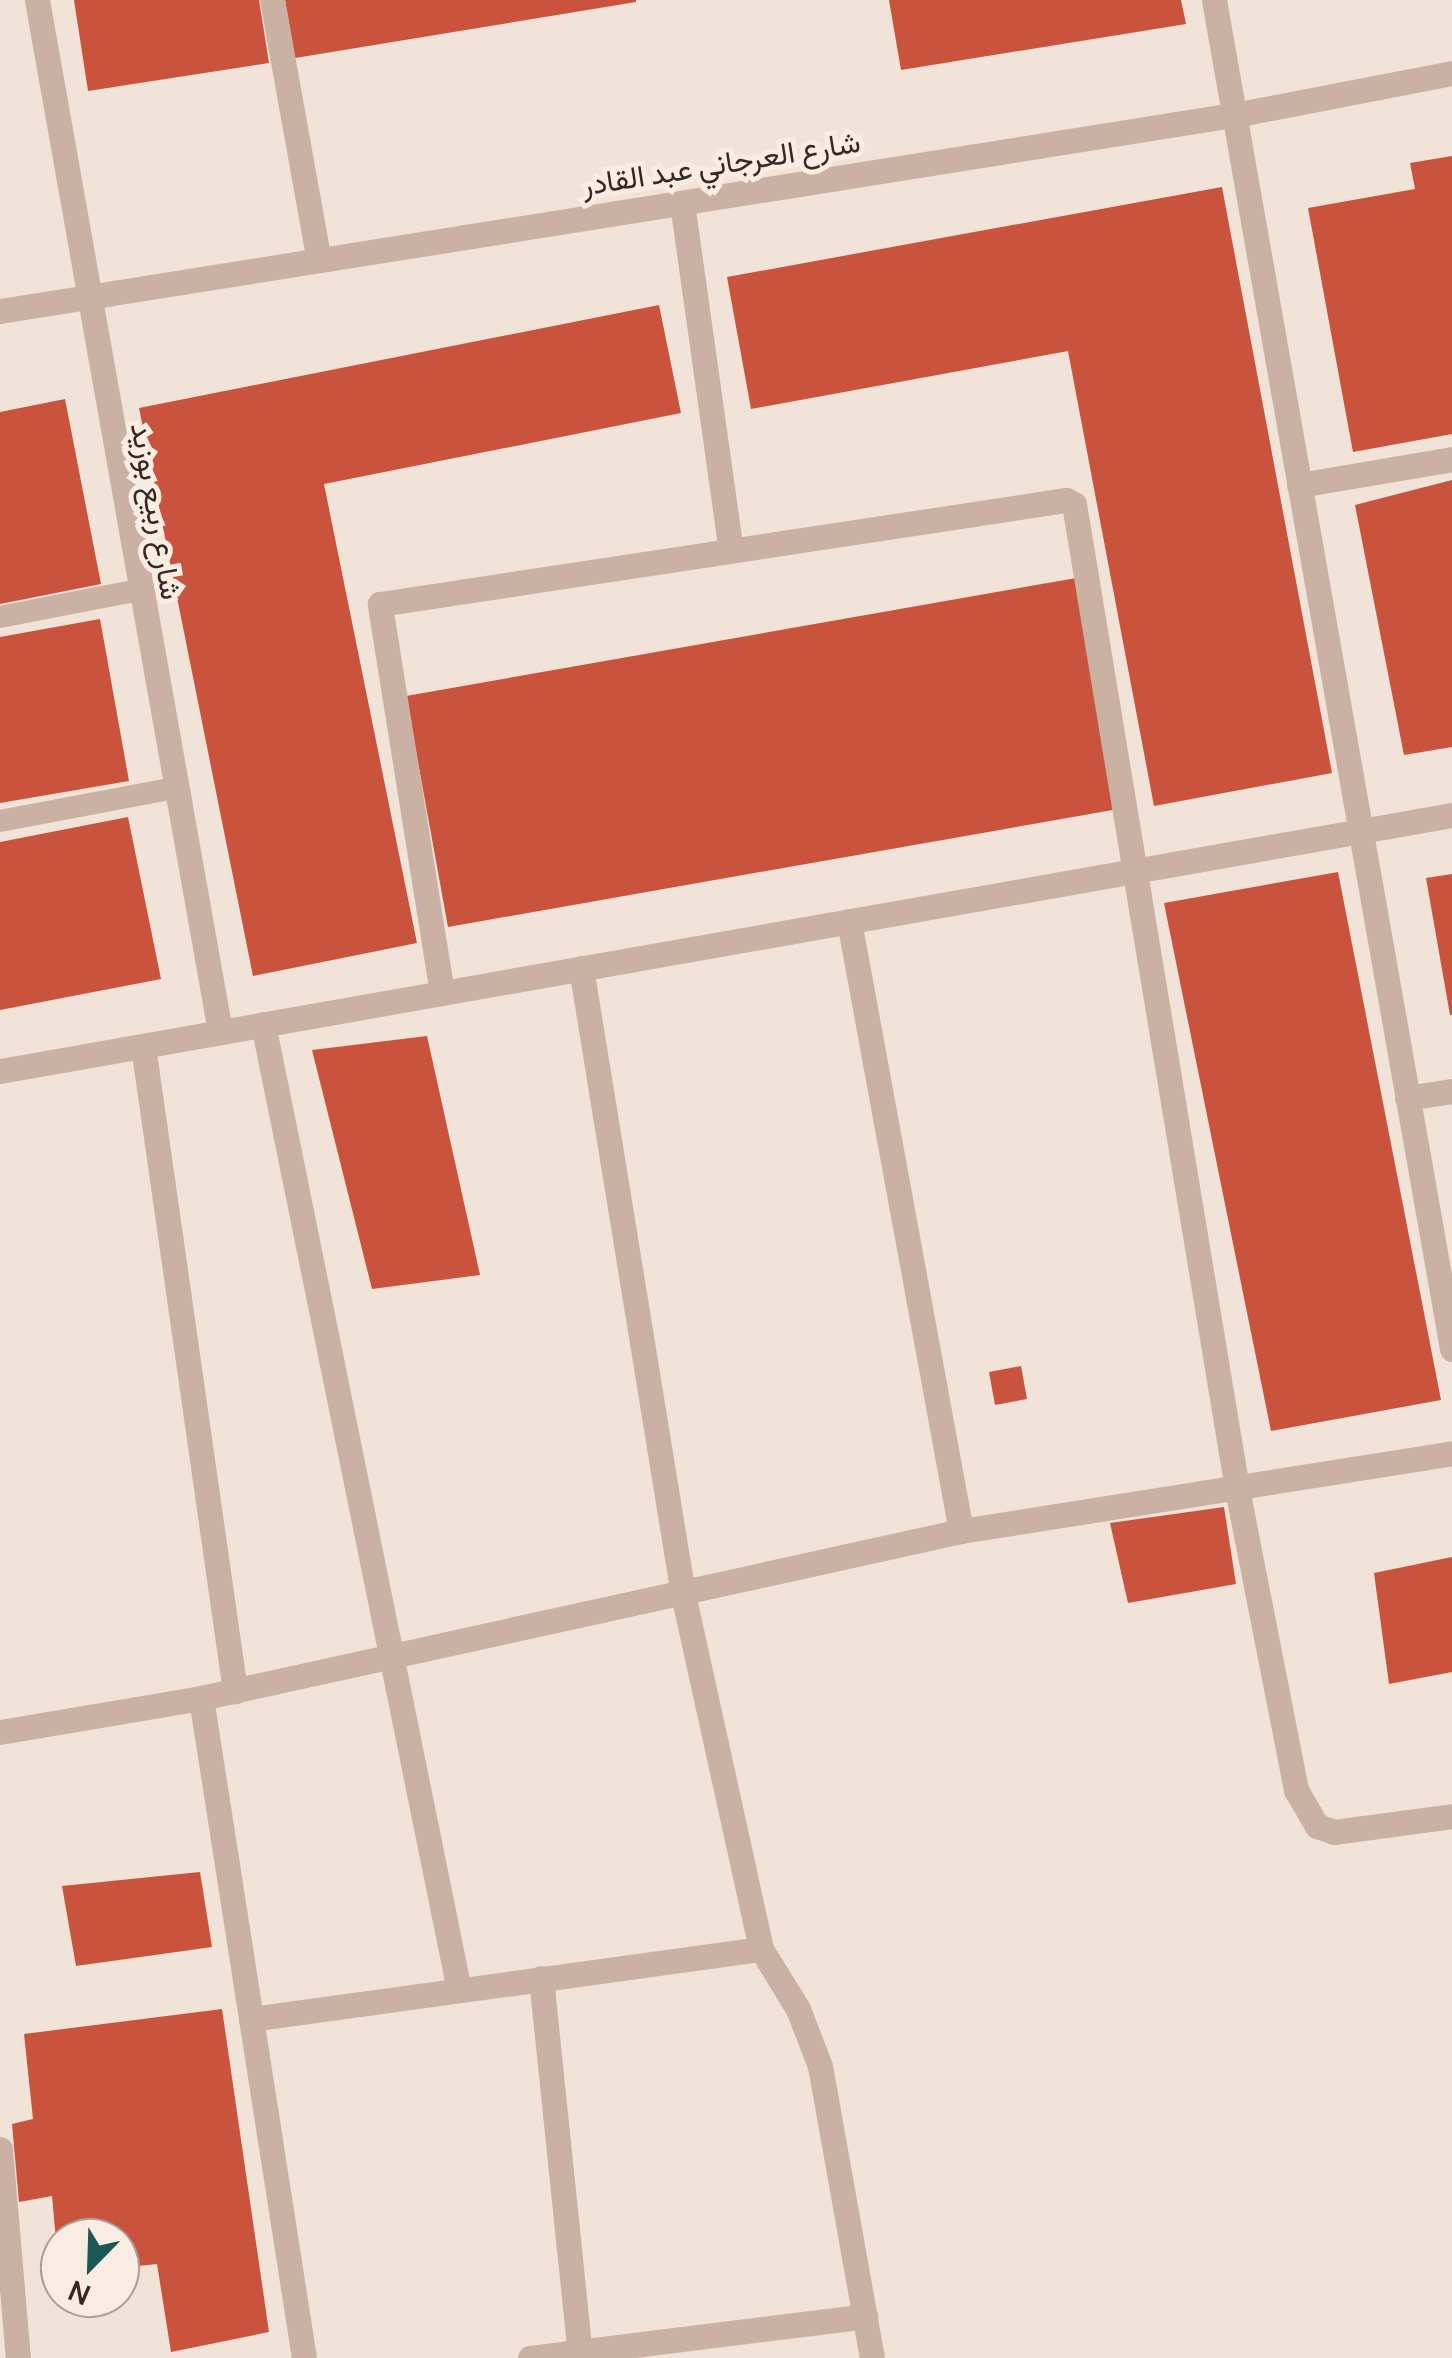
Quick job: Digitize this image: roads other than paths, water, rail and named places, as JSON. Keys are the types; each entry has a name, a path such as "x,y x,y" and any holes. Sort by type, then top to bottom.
{"street":[{"name":"شارع ربيع بوزيد","path":"36,0 85,297 220,1032"},
{"path":"272,0 319,260"},
{"path":"1214,0 1452,1349"},
{"name":"شارع العرجاني عبد القادر","path":"0,310 1234,114 1452,73"},
{"path":"682,202 731,551"},
{"path":"1299,486 1452,459"},
{"path":"442,993 377,607 1066,500 1074,504 1140,870 1237,1488 1296,1790 1317,1826 1334,1832 1452,1816"},
{"path":"0,617 139,590"},
{"path":"0,821 175,788"},
{"path":"0,1071 1452,815"},
{"path":"849,921 960,1531"},
{"path":"581,968 684,1594 761,1949 798,2008 820,2066 872,2358"},
{"path":"263,1024 395,1652 459,1990"},
{"path":"143,1046 236,1691"},
{"path":"1407,1098 1452,1092"},
{"path":"0,1732 236,1691 395,1652 684,1594 960,1531 1452,1453"},
{"path":"201,1698 304,2358"},
{"path":"251,2018 761,1949"},
{"path":"541,1978 580,2354"},
{"path":"0,2149 18,2358"},
{"path":"530,2358 865,2316"}]}
